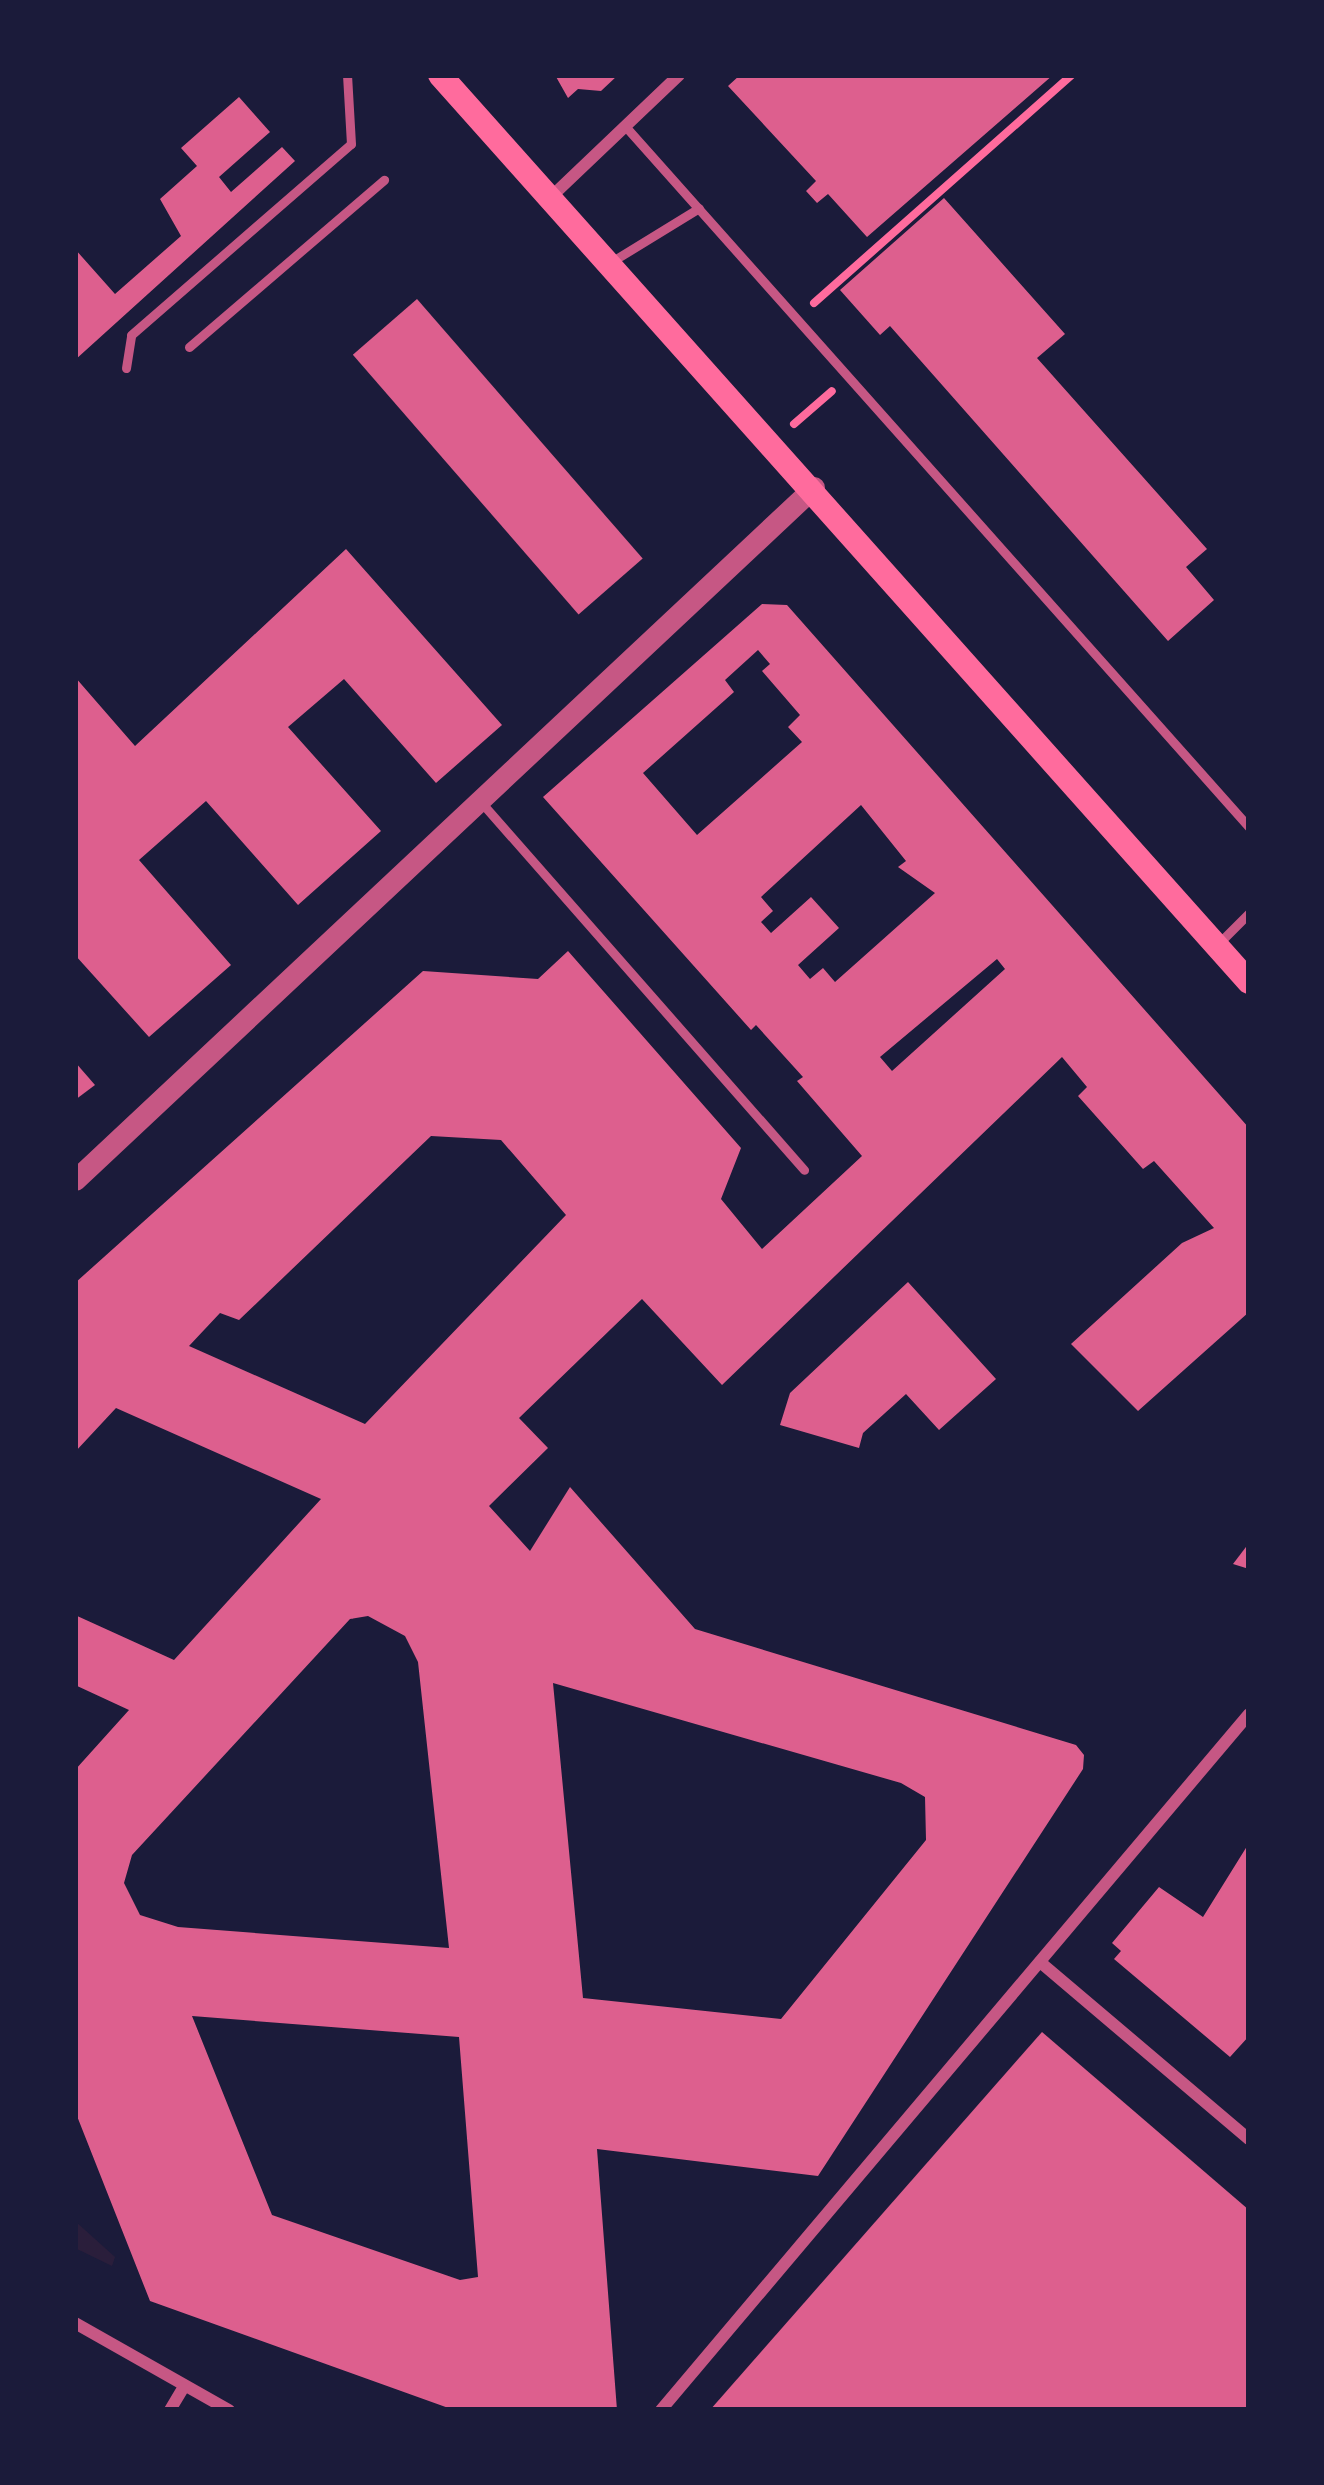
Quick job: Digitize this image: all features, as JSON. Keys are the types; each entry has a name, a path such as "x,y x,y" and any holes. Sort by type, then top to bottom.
{"main road":[{"path":"440,75 774,442 1249,982"}],"street":[{"path":"550,198 679,75"},
{"path":"75,1180 814,488"},
{"path":"661,2410 1249,1714"},
{"path":"1040,1962 1249,2139"},
{"path":"75,2323 182,2388 229,2410"},
{"path":"170,2410 182,2388"}],"lane":[{"path":"126,368 131,334 351,144 347,75"},
{"path":"625,126 852,374 1249,826"},
{"path":"189,346 384,180"},
{"path":"608,263 698,208"},
{"path":"480,801 804,1170"},
{"path":"1216,946 1249,913"}],"path":[{"path":"800,316 1072,75"},
{"path":"774,442 852,374"}],"shaded area":[{"path":"75,2221 115,2257 112,2266 75,2248"}],"building":[{"path":"555,75 618,75 601,91 578,89 568,98"},
{"path":"740,75 1053,75 867,237 828,194 817,203 806,191 816,181 728,86"},
{"path":"239,97 270,132 219,177 231,192 282,147 295,161 75,360 75,249 115,294 181,236 160,199 197,166 181,148"},
{"path":"944,198 1065,334 1037,358 1207,549 1186,567 1214,600 1168,641 890,326 880,335 840,290"},
{"path":"417,299 643,559 579,614 353,355"},
{"path":"346,549 502,725 436,783 344,679 288,727 381,831 298,905 206,801 139,860 231,965 149,1037 75,955 75,677 135,746"},
{"path":"762,604 787,605 1249,1128 1249,1312 1138,1411 1071,1344 1182,1243 1214,1228 1154,1161 1143,1169 1078,1096 1087,1087 1062,1057 722,1385 642,1299 519,1418 548,1448 489,1506 530,1551 570,1487 695,1629 1076,1745 1084,1755 1083,1769 818,2176 597,2149 617,2410 454,2410 150,2301 75,2111 75,1770 129,1710 75,1685 75,1615 174,1660 321,1499 116,1408 75,1452 75,1283 423,971 538,979 568,951 741,1148 721,1199 762,1249 862,1156 797,1081 803,1077 756,1025 751,1030 543,797","holes":["758,650 770,664 762,671 800,715 788,727 802,742 697,835 643,773 734,692 725,680","861,805 906,861 898,867 935,893 835,982 823,968 810,979 798,965 839,928 811,897 771,933 761,922 773,911 761,897","997,959 1005,969 892,1071 880,1057","431,1136 501,1140 566,1215 365,1424 189,1346 220,1313 239,1320","368,1616 405,1636 418,1662 449,1948 178,1927 140,1915 124,1883 132,1855 350,1619","553,1683 901,1783 925,1797 926,1840 781,2019 583,1998","192,2016 459,2037 478,2277 460,2280 272,2215"]},
{"path":"75,1062 95,1085 75,1100"},
{"path":"908,1282 996,1379 939,1430 906,1394 863,1433 859,1448 780,1425 790,1393"},
{"path":"1249,1543 1249,1569 1233,1564"},
{"path":"1249,1843 1249,2036 1230,2057 1114,1959 1121,1951 1112,1943 1159,1887 1203,1917"},
{"path":"1042,2032 1249,2210 1249,2410 710,2410"}]}
